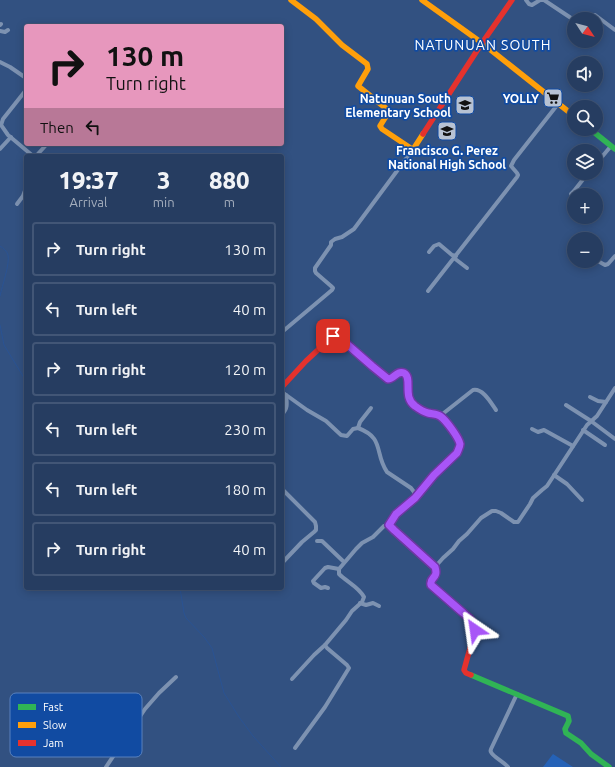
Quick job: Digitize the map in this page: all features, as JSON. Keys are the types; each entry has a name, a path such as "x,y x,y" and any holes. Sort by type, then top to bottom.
{"street":[{"path":"292,0 316,19 342,45 367,64 368,69 358,86 388,110 388,114 380,126 381,128 409,148 414,148"},
{"path":"422,0 482,43 567,111"},
{"path":"284,330 332,290 333,288 316,274 315,271 315,268 331,245 331,242 335,239 342,238 354,229 414,148 482,43 512,0"},
{"path":"526,0 532,5 540,0 544,0 567,15"},
{"path":"603,21 615,30"},
{"path":"0,31 4,32 8,30"},
{"path":"0,62 24,77"},
{"path":"24,93 1,125 11,138 31,154"},
{"path":"428,291 517,177 517,173 511,168 512,164 558,104"},
{"path":"598,136 613,148 603,157"},
{"path":"0,149 11,138"},
{"path":"38,154 45,146"},
{"path":"576,188 583,180"},
{"path":"17,204 24,193"},
{"path":"429,252 438,244 452,254 467,268"},
{"path":"603,264 608,264 615,256"},
{"path":"284,385 330,338 336,336 388,379 393,378 399,372 406,374 408,377 407,390 409,400 412,404 421,410 440,416 455,434 460,443 457,453 434,475 415,498 396,514 389,525 384,526 373,537 362,544 339,569 339,574 363,594 364,596 362,602 352,611 326,645 314,655 292,679"},
{"path":"435,567 481,518 492,511 501,513 518,522 533,498 547,486 583,430 597,416 615,388"},
{"path":"440,416 467,394 477,389 481,391 496,410"},
{"path":"284,393 287,407 284,412"},
{"path":"284,393 307,410 326,421 341,435 347,436 358,428 360,422 371,408"},
{"path":"590,397 598,401 606,402"},
{"path":"566,405 615,439"},
{"path":"358,428 375,439 385,468 388,472 411,488 414,492 415,498"},
{"path":"532,429 538,432 544,430 573,446"},
{"path":"583,430 605,445"},
{"path":"554,475 566,484 582,500"},
{"path":"284,491 315,522 316,526 316,530 284,561"},
{"path":"389,525 435,567 436,574 431,580 430,584 469,618 475,626 464,670 468,674 568,716 569,721 565,729 566,733 581,743 591,754 609,767"},
{"path":"317,541 322,541 344,562"},
{"path":"328,588 321,588 313,581 325,568 328,567 339,569"},
{"path":"360,603 366,605 373,603 379,606"},
{"path":"295,748 325,707 349,668 327,648 326,645"},
{"path":"142,713 159,693 176,677"},
{"path":"508,767 490,751 517,694"},
{"path":"106,767 113,757"}],"shaded area":[{"path":"553,754 573,767 543,767"}],"waterway":[{"path":"0,246 7,252 8,255 7,269 0,296"},
{"path":"0,325 4,345 24,378"},
{"path":"180,590 186,618 212,648 224,693 253,736 281,767"}],"traffic: fast":[{"path":"599,136 615,149"},
{"path":"403,373 408,380 409,397 412,405 421,411 429,414 436,414 444,420 451,428 460,444 457,453 434,475 415,498 396,514 389,525 435,567 431,585 444,596"},
{"path":"471,675 568,716 569,721 565,729 566,733 581,743 591,754 609,767"}],"traffic: slow":[{"path":"291,0 316,19 342,45 367,64 368,69 358,86 388,110 388,113 380,126 382,129 412,149 423,134"},
{"path":"422,0 482,43 567,110"}],"traffic: jam":[{"path":"423,134 512,0"},
{"path":"284,385 306,361 333,336 340,338 388,379 393,378 399,372 403,373"},
{"path":"444,596 463,612 474,626 475,630 464,670 466,673 471,675"}],"place":[{"name":"YOLLY","path":"553,98"},
{"name":"Natunuan South Elementary School","path":"465,105"},
{"name":"Francisco G. Perez National High School","path":"447,131"}],"district":[{"name":"NATUNUAN SOUTH","path":"483,45"}],"route":[{"path":"333,336 340,338 388,379 393,378 399,372 406,374 408,377 407,390 409,400 412,404 428,413 440,416 455,434 460,443 457,453 434,475 415,498 396,514 389,525 435,567 436,574 431,580 430,584 432,588 469,618 475,626 475,630"}]}
